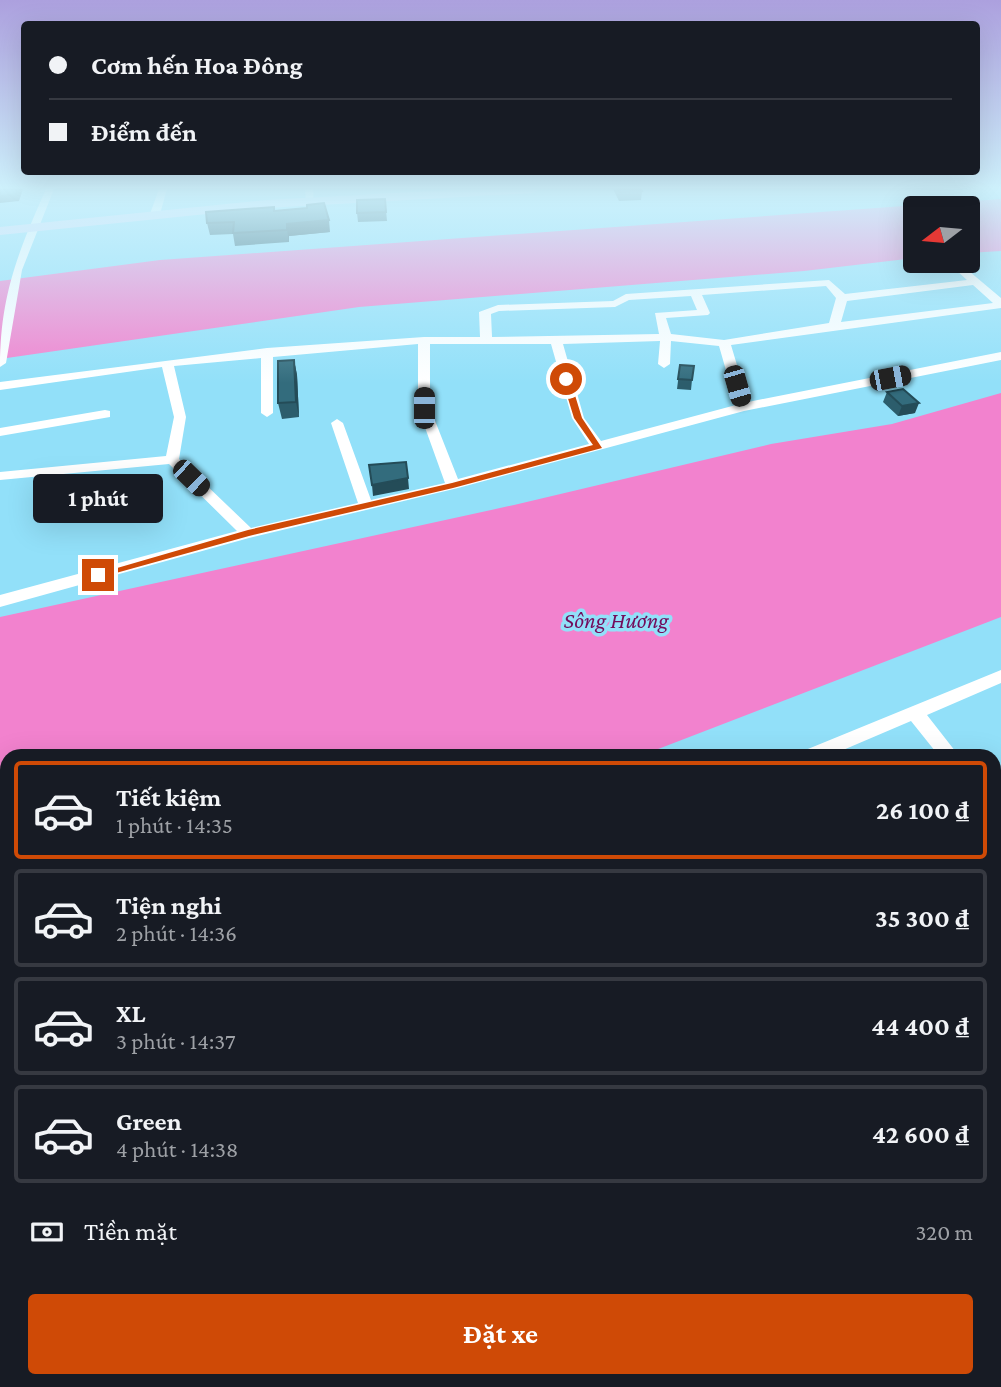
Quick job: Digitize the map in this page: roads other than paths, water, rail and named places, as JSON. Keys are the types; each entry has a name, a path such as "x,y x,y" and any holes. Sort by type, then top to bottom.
{"street":[{"path":"0,363 18,270 24,254"},
{"path":"965,273 1001,304"},
{"path":"842,298 975,282"},
{"path":"486,340 485,312 498,308 615,304 626,298 829,284 842,298"},
{"path":"664,364 666,337 659,315 704,313 696,294"},
{"path":"834,326 842,298"},
{"path":"0,386 267,352 424,340 556,341 666,337 724,343 1001,304"},
{"path":"424,340 424,408 453,485"},
{"path":"556,341 578,418 598,447"},
{"path":"724,343 743,407"},
{"path":"267,352 267,413"},
{"path":"0,601 248,533 453,485 743,407 1001,356"},
{"path":"167,363 180,417 172,460"},
{"path":"0,432 105,414"},
{"path":"337,423 366,505"},
{"path":"0,476 172,460 248,533"},
{"path":"827,749 1001,676"},
{"path":"914,712 944,749"}],"water":[{"path":"246,254 903,254 903,259 804,271 359,307 0,359 0,281 160,260"},
{"name":"Sông Hương","path":"1001,393 1001,617 658,749 0,749 0,617 514,505 771,444 892,424"}]}
